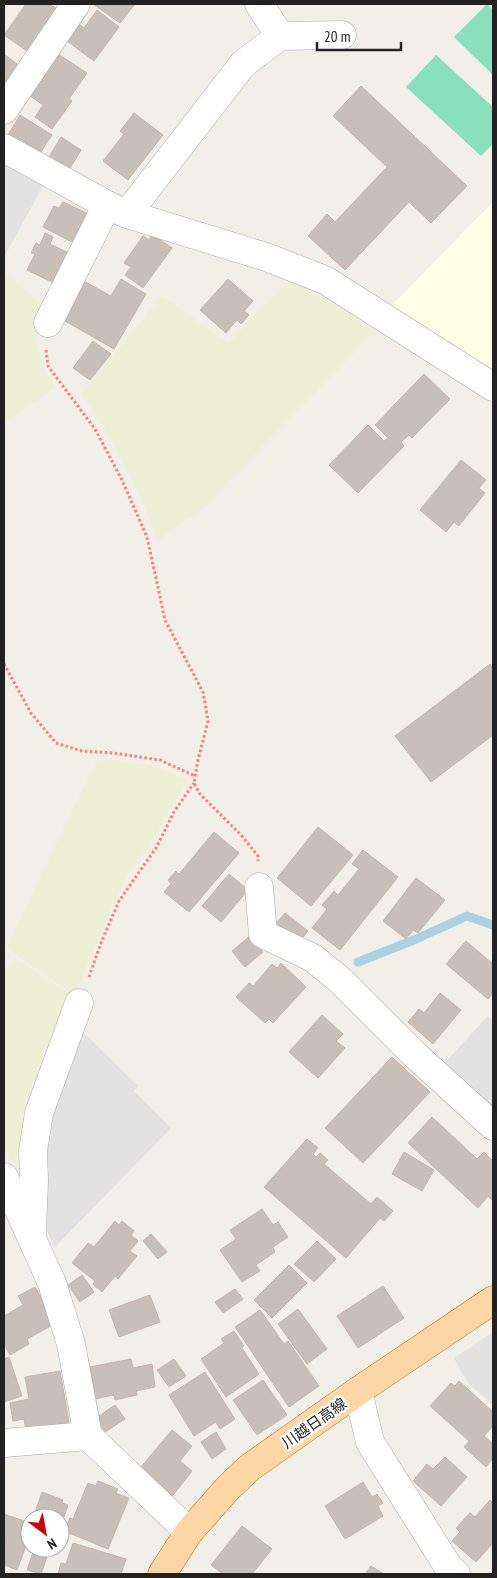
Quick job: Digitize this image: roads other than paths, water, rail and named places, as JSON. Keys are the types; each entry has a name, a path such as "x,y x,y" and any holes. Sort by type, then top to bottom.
{"main road":[{"name":"川越日高線","path":"162,1574 189,1532 228,1488 249,1468 358,1391 493,1300"}],"street":[{"path":"4,110 76,4"},
{"path":"259,4 280,36"},
{"path":"48,322 117,209 243,64 280,36 342,35"},
{"path":"4,148 117,209 266,257 326,280 493,387"},
{"path":"259,887 263,934 313,958 340,980 414,1054 493,1126"},
{"path":"31,1238 34,1181 33,1151 39,1113 79,1003"},
{"path":"4,1178 52,1283 71,1344 88,1436 189,1532"},
{"path":"358,1391 370,1442 449,1568 456,1574"},
{"path":"4,1443 88,1436"}],"waterway":[{"path":"358,962 414,940 467,916 493,925"}]}
